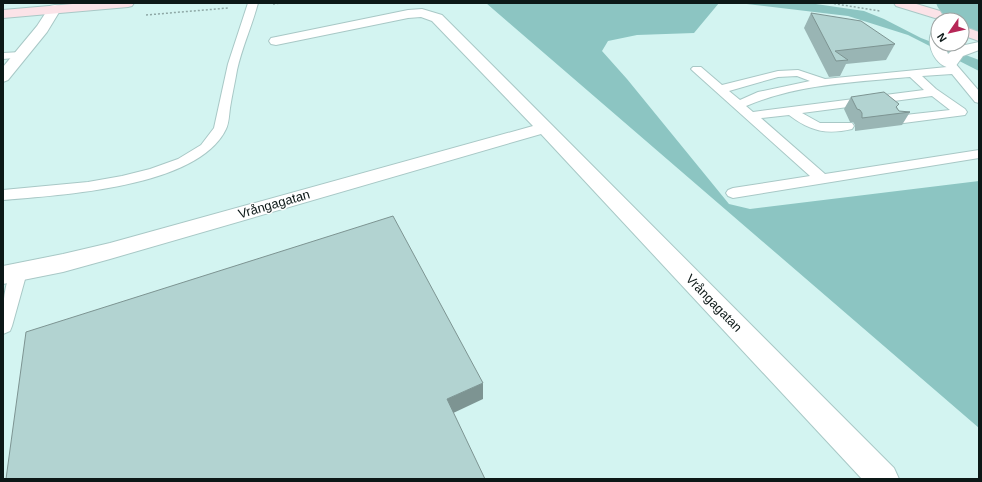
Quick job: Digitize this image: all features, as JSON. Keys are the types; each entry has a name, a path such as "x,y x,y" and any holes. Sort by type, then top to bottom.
{"main road":[{"path":"3,14 128,3"},
{"path":"900,3 930,14"},
{"path":"927,3 935,12"}],"street":[{"path":"3,77 56,10"},
{"name":"Vrångagatan","path":"276,41 408,14 422,13 433,15 470,50 883,479"},
{"path":"952,67 951,60 958,51 979,46"},
{"path":"940,52 952,67"},
{"name":"Vrångagatan","path":"11,273 63,263 110,251 544,128"}],"lane":[{"path":"3,196 127,180 155,173 180,163 200,152 212,141 220,128 235,58 253,3"},
{"path":"3,56 21,55"},
{"path":"738,105 762,95 797,86 913,74 952,67 979,99"},
{"path":"697,68 821,178"},
{"path":"721,90 778,74 798,73 825,82"},
{"path":"896,120 961,112 932,91 913,74"},
{"path":"750,116 930,93 932,91"},
{"path":"791,110 808,124 820,129 848,126"},
{"path":"733,193 979,154"},
{"path":"3,326 11,273"}],"path":[{"path":"830,3 886,12"}],"shaded area":[{"path":"486,3 719,3 694,33 637,35 608,41 602,51 627,79 729,204 750,209 979,181 979,428"},
{"path":"738,3 809,3 864,11 930,41 930,46 908,35 848,16"},
{"path":"936,3 979,3 979,32 970,28 970,12 941,12"},
{"path":"942,52 958,52 979,60 979,71"}],"building":[{"path":"811,13 861,21 895,44 835,51 848,60 836,61"},
{"path":"884,92 899,104 896,107 899,111 910,112 862,118 862,113 857,109 851,97"},
{"path":"393,216 483,383 447,399 485,479 6,479 26,332"}]}
